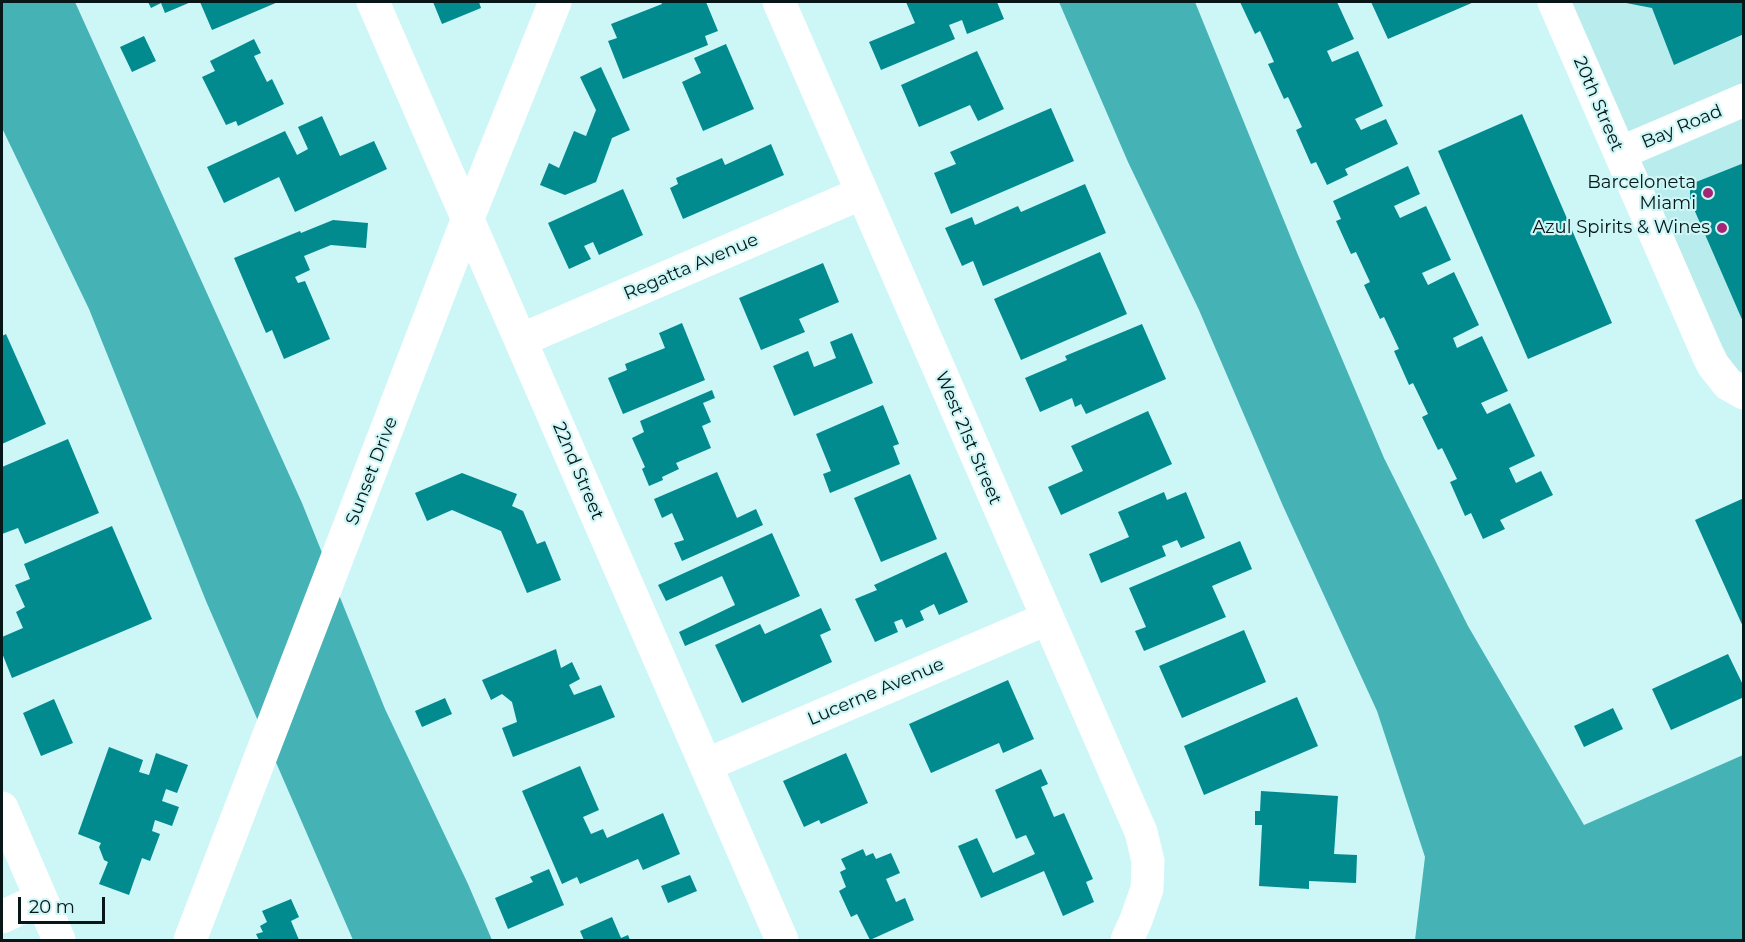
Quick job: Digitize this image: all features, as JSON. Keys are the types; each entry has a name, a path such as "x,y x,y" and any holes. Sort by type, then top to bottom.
{"street":[{"name":"22nd Street","path":"373,2 782,940"},
{"name":"Sunset Drive","path":"190,940 468,219 555,2"},
{"name":"West 21st Street","path":"778,2 1141,832 1148,861 1147,877 1143,903 1126,940"},
{"name":"20th Street","path":"1554,2 1713,365 1728,384 1743,393"},
{"name":"Bay Road","path":"1620,153 1743,100"},
{"name":"Regatta Avenue","path":"521,340 862,193"},
{"name":"Lucerne Avenue","path":"706,765 1046,619"},
{"path":"2,808 59,940"},
{"path":"2,916 41,899"}],"shaded area":[{"path":"1569,2 1743,2 1743,382 1719,356"}],"water":[{"path":"2,2 75,2 302,503 385,709 492,940 353,940 206,601 89,309 2,128"},
{"path":"1059,2 1195,2 1384,458 1468,626 1584,825 1743,755 1743,940 1415,940 1425,857 1377,711 1283,506 1199,310 1128,162"}],"building":[{"path":"148,2 191,2 165,13 161,3 151,8"},
{"path":"200,2 278,2 212,30"},
{"path":"433,2 479,2 481,8 442,24"},
{"path":"661,2 706,2 718,31 705,36 708,45 623,79 608,41 617,38 611,24 662,4"},
{"path":"906,2 997,2 1004,19 967,34 962,20 949,25 955,39 881,70 869,42 915,23"},
{"path":"1240,2 1337,2 1354,39 1327,51 1332,62 1358,51 1383,106 1355,119 1361,130 1386,119 1398,144 1345,169 1348,175 1327,185 1316,162 1311,164 1296,130 1302,127 1288,97 1284,99 1268,64 1274,62 1260,31 1255,34"},
{"path":"1371,2 1474,2 1388,39"},
{"path":"1621,2 1744,2 1744,34 1674,65 1652,8"},
{"path":"144,36 156,61 132,72 120,47"},
{"path":"254,39 261,53 254,56 267,82 272,79 284,104 238,126 236,121 226,125 202,77 215,71 210,61"},
{"path":"726,44 754,109 703,131 682,82 701,73 694,58"},
{"path":"977,51 1004,109 978,121 970,105 919,127 901,85"},
{"path":"601,67 630,130 612,138 596,182 565,195 540,185 549,163 559,168 574,131 586,136 596,110 580,77"},
{"path":"1051,108 1074,161 951,214 934,173 956,164 950,152"},
{"path":"1522,114 1612,323 1528,359 1438,151"},
{"path":"322,116 340,156 374,141 387,169 295,212 279,177 224,203 207,167 285,131 297,155 308,149 298,127"},
{"path":"771,144 784,175 683,219 670,188 678,184 676,178 722,158 725,165"},
{"path":"1744,163 1744,324 1690,200 1690,190 1696,182"},
{"path":"1408,166 1420,194 1394,206 1400,218 1426,206 1451,260 1422,273 1428,285 1454,272 1479,325 1453,338 1457,348 1482,336 1508,391 1481,403 1487,414 1510,403 1535,456 1509,468 1516,483 1541,471 1553,495 1500,520 1505,529 1483,539 1471,513 1465,516 1450,482 1457,479 1442,448 1438,450 1422,417 1428,414 1413,383 1409,385 1394,351 1399,349 1384,317 1380,319 1364,285 1370,282 1356,252 1351,254 1336,221 1341,219 1333,201"},
{"path":"1085,184 1106,233 983,286 973,261 962,266 945,228 972,217 975,225 1018,206 1021,212"},
{"path":"623,189 643,235 599,255 593,242 584,246 591,259 569,269 548,223"},
{"path":"333,220 368,223 366,248 331,245 304,256 310,270 295,277 298,283 305,281 330,339 284,359 272,330 266,333 234,258"},
{"path":"1100,252 1127,314 1021,360 994,299"},
{"path":"823,263 839,302 799,319 805,332 761,350 739,298"},
{"path":"682,323 705,380 623,414 608,378 627,370 625,364 665,348 659,333"},
{"path":"1142,324 1166,379 1086,414 1081,404 1075,407 1072,398 1040,412 1025,378 1067,360 1065,356"},
{"path":"852,333 873,383 794,416 773,366 808,351 814,367 836,358 830,342"},
{"path":"6,334 46,424 2,444 2,336"},
{"path":"712,390 715,398 703,403 711,422 702,426 711,448 676,463 679,469 649,486 642,469 645,467 632,438 644,432 640,421"},
{"path":"883,405 899,444 893,446 900,464 830,493 823,474 831,471 816,434"},
{"path":"1148,411 1172,464 1061,515 1048,487 1083,471 1071,446"},
{"path":"68,439 99,513 25,544 18,528 2,534 2,467"},
{"path":"717,472 737,518 756,509 763,525 682,561 674,543 684,540 672,513 662,518 654,499"},
{"path":"462,473 517,494 512,506 523,511 537,544 545,541 561,580 527,593 501,531 452,510 427,521 415,493"},
{"path":"910,474 937,539 881,562 854,498"},
{"path":"1164,492 1167,500 1186,492 1205,538 1181,548 1177,540 1162,546 1166,556 1101,583 1089,554 1129,537 1118,512"},
{"path":"1744,498 1744,629 1695,520"},
{"path":"112,526 152,619 12,678 2,653 2,637 23,628 16,612 25,607 15,585 30,579 24,564"},
{"path":"772,533 800,596 685,646 679,632 735,605 722,576 666,601 658,585"},
{"path":"1240,541 1252,569 1212,586 1226,617 1144,651 1135,631 1146,627 1129,588"},
{"path":"946,552 968,602 939,615 934,604 920,611 924,620 906,628 902,619 894,622 898,632 875,642 855,599 877,590 874,585"},
{"path":"821,608 831,630 820,635 832,662 742,703 715,645 760,624 765,634"},
{"path":"1244,630 1266,682 1182,718 1159,666"},
{"path":"556,649 561,668 572,662 580,679 569,685 574,695 601,685 615,717 513,757 502,728 517,722 512,702 502,694 491,700 482,680"},
{"path":"1728,654 1744,687 1744,697 1671,730 1652,689"},
{"path":"1008,680 1034,739 1003,753 999,743 931,773 909,724"},
{"path":"1297,697 1318,746 1204,795 1184,746"},
{"path":"445,698 452,714 422,727 415,711"},
{"path":"54,699 73,743 41,756 23,713"},
{"path":"1613,708 1623,729 1584,747 1574,726"},
{"path":"109,747 143,760 139,772 149,775 156,753 188,765 177,793 166,789 162,801 179,807 172,826 155,820 152,831 160,834 150,861 142,858 129,895 99,884 108,862 104,860 99,847 101,843 78,834"},
{"path":"846,753 868,803 821,824 819,820 804,827 783,781"},
{"path":"580,766 599,810 583,817 591,834 603,829 607,838 663,813 680,854 643,870 638,859 580,884 577,877 562,884 522,791"},
{"path":"1041,769 1048,784 1041,787 1054,817 1064,813 1093,879 1086,882 1094,902 1063,916 1044,871 981,898 958,846 977,838 993,873 1035,854 1026,835 1016,839 995,790"},
{"path":"1261,791 1338,796 1334,854 1357,855 1356,883 1309,881 1309,889 1259,886 1262,825 1255,825 1255,811 1260,811"},
{"path":"863,849 866,856 873,853 876,859 891,853 900,873 886,879 896,902 905,898 914,920 870,940 857,914 851,917 839,891 846,887 840,872 846,869 841,859"},
{"path":"549,869 564,905 508,929 495,898 533,882 530,877"},
{"path":"690,875 697,891 668,903 661,886"},
{"path":"291,899 299,917 291,921 299,940 259,940 256,934 263,932 260,926 267,922 262,911"},
{"path":"612,917 621,938 628,935 630,940 584,940 580,931"}],"place":[{"name":"Barceloneta Miami","path":"1708,193"},
{"name":"Azul Spirits & Wines","path":"1722,228"}]}
